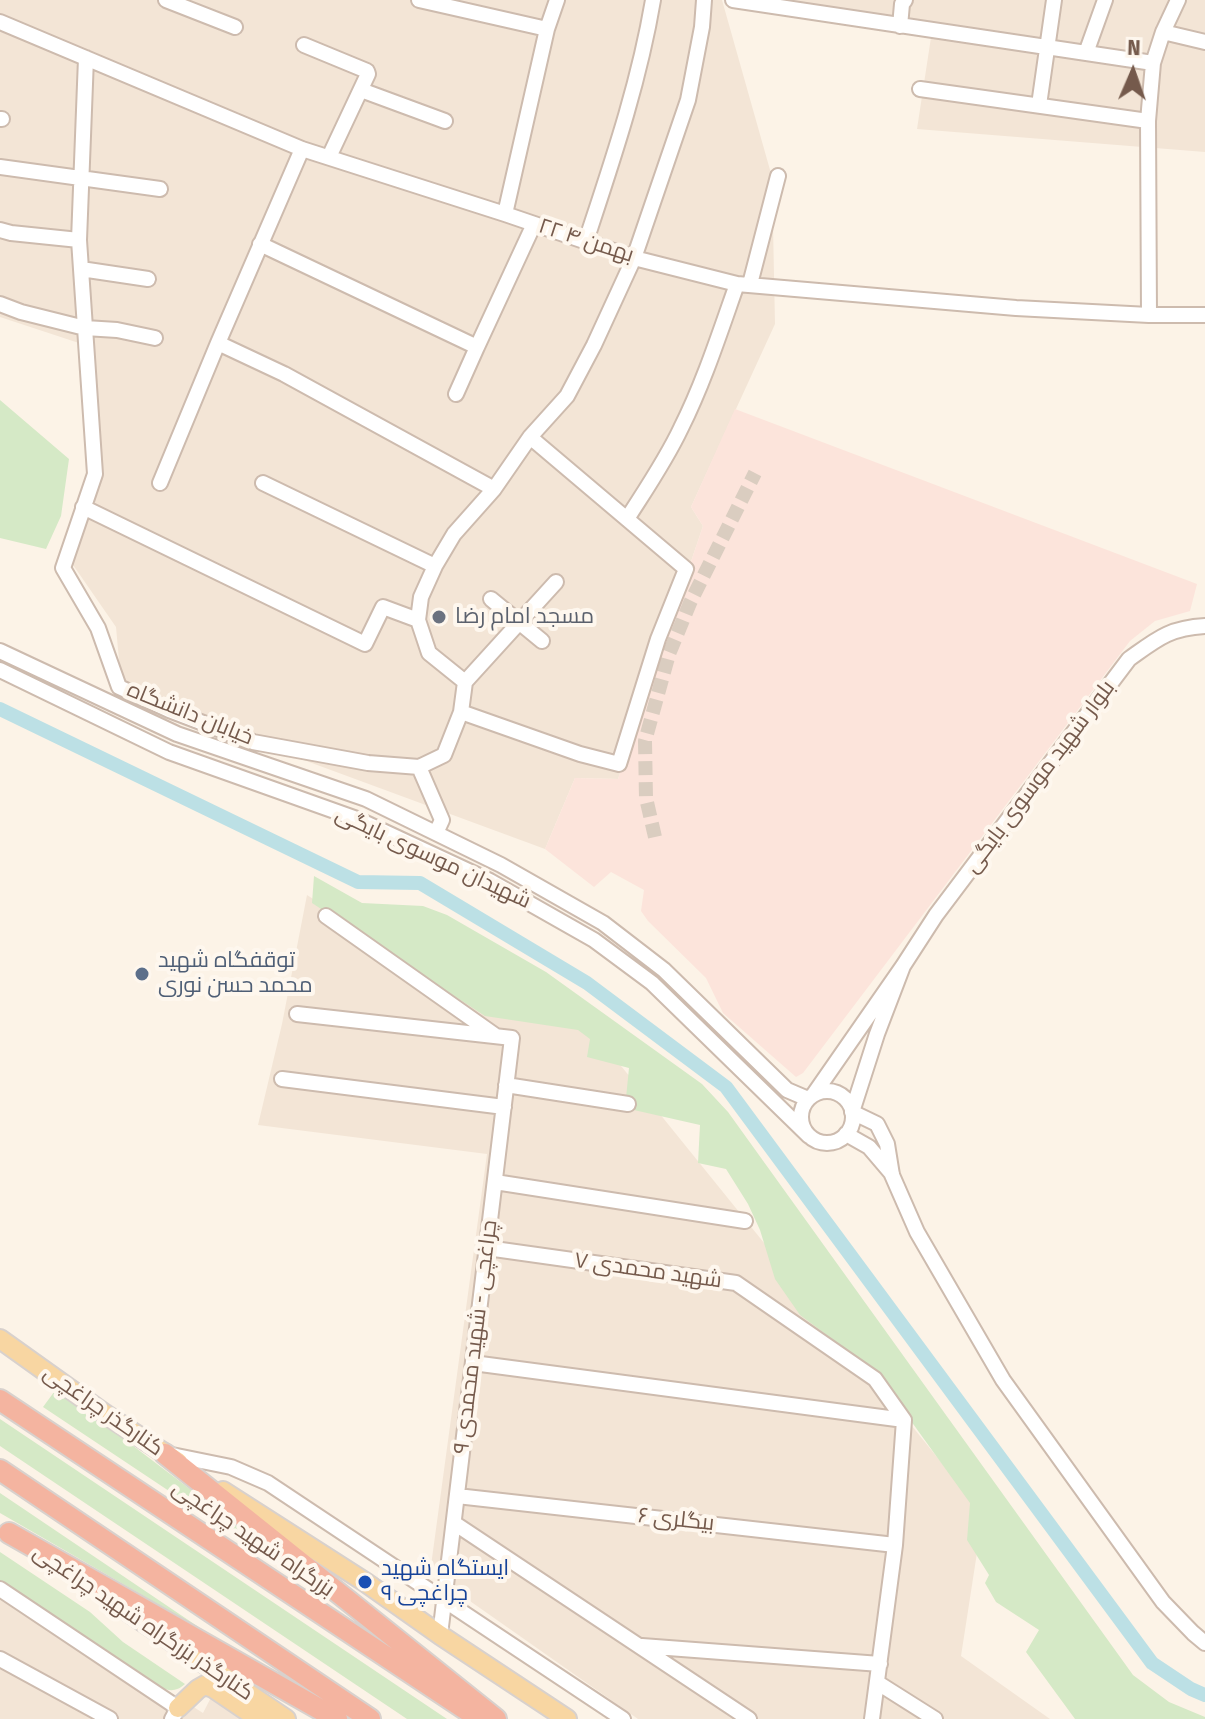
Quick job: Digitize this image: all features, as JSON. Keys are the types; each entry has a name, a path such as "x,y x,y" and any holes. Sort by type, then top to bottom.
{"highway":[{"name":"بزرگراه شهید چراغچی","path":"0,1400 480,1719"},
{"path":"165,1454 496,1719"},
{"path":"0,1470 370,1719"},
{"path":"4,1530 337,1719"}],"main road":[{"name":"کنارگذر چراغچی","path":"0,1339 105,1414 365,1582 567,1719"},
{"name":"کنارگذر بزرگراه شهید چراغچی","path":"4,1530 286,1719"},
{"path":"175,1713 205,1685 266,1719"}],"street":[{"path":"166,0 235,27"},
{"path":"419,0 547,29"},
{"path":"505,214 547,29 557,0"},
{"path":"586,241 626,118 653,0"},
{"path":"465,682 429,653 418,620 421,597 454,534 494,489 530,437 567,396 594,345 634,258 688,100 704,0"},
{"path":"733,0 1153,63"},
{"path":"900,26 905,0"},
{"path":"1039,105 1054,0"},
{"path":"1086,53 1105,0"},
{"path":"1149,315 1148,121 1153,63 1178,0"},
{"name":"۲۲ بهمن ۴","path":"0,22 302,149 634,258 743,284 1016,308 1205,315"},
{"path":"1163,32 1205,42"},
{"path":"304,45 368,74 329,157"},
{"name":"خیابان دانشگاه","path":"86,58 79,240 95,474 63,568 98,628 119,687 253,742 368,763 419,767"},
{"path":"920,89 1148,121"},
{"path":"361,90 445,121"},
{"path":"160,483 302,149"},
{"path":"0,167 160,189"},
{"path":"627,519 681,428 743,284 778,176"},
{"path":"456,394 534,224"},
{"path":"0,230 79,240"},
{"path":"260,244 477,347"},
{"path":"81,269 148,279"},
{"path":"0,304 85,328 117,330 155,338"},
{"path":"218,343 284,374 494,489"},
{"path":"461,712 580,754 619,764 658,639 686,569 530,437"},
{"path":"263,483 435,566"},
{"path":"83,507 365,644 383,607 418,620"},
{"path":"436,833 442,820 419,767 444,755 461,712 465,682 556,582"},
{"path":"491,599 542,641"},
{"name":"بلوار شهید موسوی بایگی","path":"811,1096 936,915 1129,659 1163,634 1205,626"},
{"name":"شهیدان موسوی بایگی","path":"0,651 177,734 366,799 501,865 603,923 664,970 787,1090 811,1096"},
{"name":"شهیدان موسوی بایگی","path":"0,670 169,752 357,819 503,888 594,940 652,983 809,1136"},
{"path":"326,916 505,1038"},
{"name":"بلوار شهید موسوی بایگی","path":"852,1112 903,966"},
{"path":"297,1014 505,1038"},
{"name":"۹ چراغچی - شهید محمدی","path":"440,1635 504,1107 505,1038"},
{"path":"282,1079 504,1107"},
{"path":"506,1085 628,1104"},
{"path":"822,1091 838,1093 845,1098 852,1112 846,1134 823,1143 809,1136 804,1129 801,1113 811,1096 822,1091"},
{"path":"852,1112 877,1124 887,1144 892,1175 917,1232 1003,1380 1163,1602 1205,1643"},
{"path":"846,1134 869,1147 892,1175"},
{"path":"495,1182 745,1221"},
{"name":"شهید محمدی ۷","path":"487,1248 736,1283 875,1379 904,1420"},
{"path":"473,1363 904,1420 895,1545 872,1719"},
{"path":"165,1454 231,1467 268,1483 623,1719"},
{"name":"بیگلری ۶","path":"457,1496 895,1545"},
{"path":"454,1523 749,1719"},
{"path":"0,1589 175,1713"},
{"path":"641,1646 880,1664"},
{"path":"0,1659 110,1719"},
{"path":"878,1683 935,1719"}],"shaded area":[{"path":"0,0 722,0 772,177 775,324 691,507 703,526 618,779 575,778 545,849 122,693 116,627 71,562 98,486 91,347 0,317"},
{"path":"762,0 1205,0 1205,152 917,129 932,31"},
{"path":"735,409 1197,584 1190,611 1155,621 1130,641 803,1073 796,1077 723,1013 706,978 648,921 641,911 644,890 611,872 594,887 545,849 575,778 618,779 703,526 691,507"},
{"path":"307,895 491,1013 588,1025 983,1514 961,1656 1050,1719 638,1719 430,1573 487,1154 258,1125 282,1024"},
{"path":"0,1584 203,1713 221,1678 280,1719 0,1719"}],"green space":[{"path":"0,400 69,459 61,516 46,549 0,538"},
{"path":"314,876 362,903 423,906 447,915 546,972 702,1084 728,1112 1133,1675 1169,1702 1205,1719 1075,1719 1026,1652 1039,1630 996,1602 985,1583 989,1575 967,1540 970,1503 875,1371 800,1315 775,1279 760,1230 726,1169 698,1163 700,1125 625,1108 629,1068 587,1057 590,1039 578,1030 485,1016 312,903"},
{"path":"57,1388 261,1543 295,1575 43,1407"},
{"path":"0,1419 447,1719 407,1719 0,1446"},
{"path":"0,1493 206,1632 0,1513"},
{"path":"0,1552 90,1612 123,1642 185,1684 172,1690 151,1683 0,1583"}],"waterway":[{"path":"0,709 358,882 420,883 587,983 726,1087 1152,1663 1205,1695"}],"tunnel":[{"path":"655,837 646,798 645,741 669,654 690,603 755,473"}],"place":[{"name":"مسجد امام رضا","path":"439,617"},
{"name":"توقفگاه شهید محمد حسن نوری","path":"142,974"},
{"name":"ایستگاه شهید چراغچی ۹","path":"365,1582"}]}
